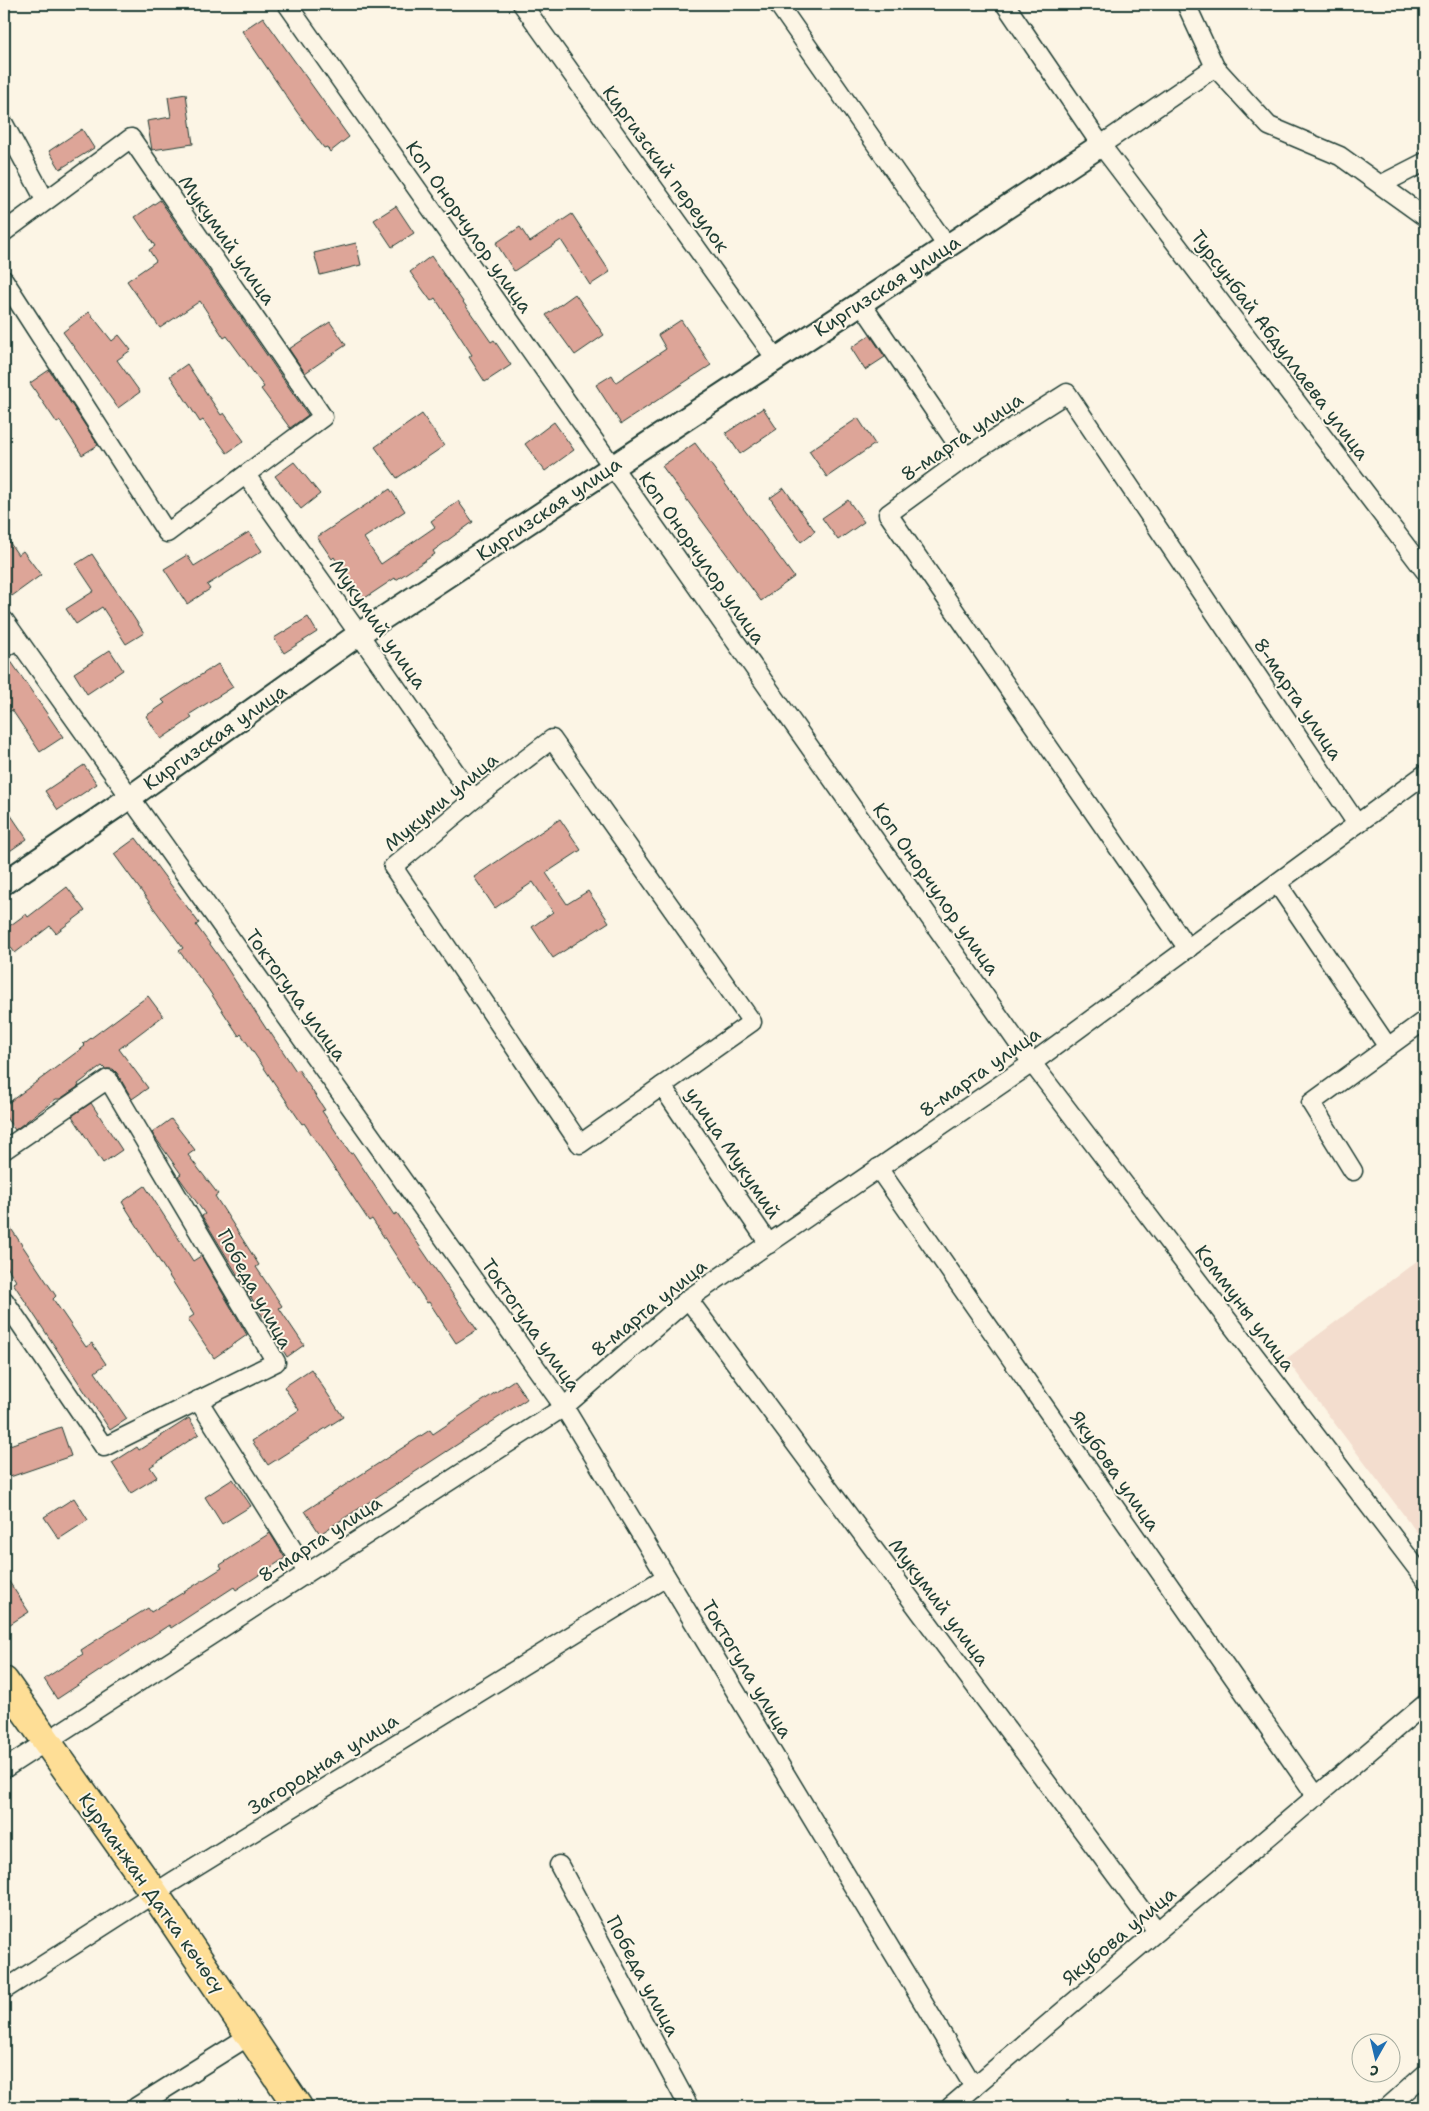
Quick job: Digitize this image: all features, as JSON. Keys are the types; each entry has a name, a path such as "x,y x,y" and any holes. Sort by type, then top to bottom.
{"main road":[{"name":"Курманжан Датка көчөсү","path":"4,1681 154,1892 298,2107"}],"street":[{"name":"Коп Онорчулор улица","path":"287,4 1032,1063"},
{"name":"Киргизский переулок","path":"522,4 776,359"},
{"path":"778,4 947,246"},
{"name":"Турсунбай Абдуллаева улица","path":"1005,4 1101,145 1425,571"},
{"path":"1186,4 1215,67 1269,126 1340,156 1425,216"},
{"path":"1101,145 1215,67"},
{"path":"4,124 45,200"},
{"name":"Мукумий улица","path":"4,232 131,138 323,417 168,533 4,280"},
{"name":"Киргизская улица","path":"4,883 129,798 360,634 1101,145"},
{"path":"1382,184 1425,162"},
{"path":"861,303 966,458"},
{"name":"8-марта улица","path":"1188,949 888,514 966,458 1067,392 1357,824"},
{"name":"Мукумий улица","path":"246,475 360,634 474,800"},
{"name":"Токтогула улица","path":"4,620 10,644 129,798 564,1406 974,2087"},
{"name":"Мукуми улица","path":"552,739 752,1022 662,1086 580,1144 392,867 552,739"},
{"name":"8-марта улица","path":"4,1769 564,1406 688,1299 1032,1063 1425,774"},
{"path":"1277,883 1388,1047"},
{"path":"1353,1171 1311,1103 1425,1020"},
{"name":"Коммуны улица","path":"1032,1063 1425,1579"},
{"name":"Победа улица","path":"4,1300 104,1447 276,1362 108,1079 7,1141"},
{"name":"улица Мукумий","path":"662,1086 769,1244"},
{"name":"Якубова улица","path":"878,1168 1317,1797"},
{"name":"Мукумий улица","path":"688,1299 1157,1931"},
{"path":"198,1400 307,1572"},
{"name":"Загородная улица","path":"4,1990 154,1892 666,1577"},
{"name":"Якубова улица","path":"950,2107 1425,1704"},
{"name":"Победа улица","path":"559,1865 689,2107"},
{"path":"136,2107 249,2036"},
{"path":"1388,2107 1425,2074"}],"shaded area":[{"path":"1425,1255 1425,1543 1286,1359"}],"building":[{"path":"263,17 349,137 330,152 327,147 324,148 297,112 242,31"},
{"path":"186,94 193,144 152,150 147,121 171,117 168,97"},
{"path":"82,129 94,148 60,169 49,151"},
{"path":"160,200 308,415 290,428 261,389 264,387 227,336 224,338 200,301 160,328 127,281 156,261 149,250 155,246 135,217"},
{"path":"396,206 414,233 392,247 374,220"},
{"path":"572,214 610,272 590,285 561,240 514,271 496,243 520,227 530,242"},
{"path":"356,243 361,265 320,275 314,253"},
{"path":"431,256 491,342 494,340 511,365 485,382 469,357 472,355 435,298 431,301 410,272"},
{"path":"575,294 604,335 575,355 546,315"},
{"path":"89,312 112,341 119,335 131,350 117,360 140,392 118,408 63,332"},
{"path":"681,320 711,365 621,424 596,385 612,375 616,382 666,349 658,335"},
{"path":"330,322 346,345 305,373 289,349"},
{"path":"870,335 885,357 865,370 851,348"},
{"path":"187,364 221,415 224,413 244,441 227,453 203,420 200,422 170,376"},
{"path":"49,370 98,445 82,455 60,421 57,423 30,383"},
{"path":"763,408 777,429 740,454 726,433"},
{"path":"422,414 444,446 397,478 375,447"},
{"path":"858,418 875,444 827,477 809,451"},
{"path":"554,422 574,450 545,471 525,444"},
{"path":"695,443 794,577 761,601 662,466"},
{"path":"294,462 320,494 301,509 275,476"},
{"path":"784,488 815,531 801,542 770,498"},
{"path":"390,489 405,511 364,538 381,564 435,527 431,521 458,501 473,522 433,551 435,554 362,600 334,557 332,559 317,537"},
{"path":"848,500 864,522 838,540 822,518"},
{"path":"249,532 262,551 207,585 210,589 187,604 164,569 187,555 194,566"},
{"path":"4,534 18,555 23,551 41,575 12,596 4,585"},
{"path":"92,554 144,633 126,644 102,607 76,624 66,609 94,591 76,564"},
{"path":"308,617 317,632 284,653 274,638"},
{"path":"110,650 123,670 87,694 74,673"},
{"path":"8,657 63,737 40,752 12,710 9,712 4,703 4,658"},
{"path":"218,664 233,687 190,714 192,718 161,739 146,716 165,703 162,700"},
{"path":"84,765 97,784 58,810 45,791"},
{"path":"4,805 27,839 4,855"},
{"path":"560,819 581,850 546,873 567,904 588,891 609,922 553,958 532,927 553,912 533,882 495,908 474,877"},
{"path":"136,838 199,923 196,925 296,1071 298,1069 325,1110 322,1111 351,1154 353,1153 394,1215 397,1213 477,1330 456,1343 429,1302 427,1303 372,1219 369,1221 304,1123 302,1124 241,1034 239,1036 208,989 179,951 183,948 114,854"},
{"path":"67,887 85,911 56,933 50,926 15,953 4,938 4,930 26,914 28,917"},
{"path":"148,996 163,1016 119,1049 148,1088 132,1099 117,1073 113,1069 105,1069 102,1066 78,1084 79,1086 60,1099 56,1099 15,1130 4,1115 4,1106"},
{"path":"91,1103 122,1150 103,1163 72,1116"},
{"path":"171,1119 195,1150 188,1155 218,1194 215,1196 259,1265 256,1267 282,1306 279,1308 304,1345 287,1357 202,1216 205,1214 178,1176 181,1174 152,1133"},
{"path":"145,1186 193,1261 201,1256 247,1335 214,1358 188,1319 194,1315 122,1202"},
{"path":"4,1218 56,1296 53,1299 86,1347 92,1343 106,1364 95,1372 127,1419 110,1430 13,1283 16,1281 4,1262"},
{"path":"311,1369 343,1417 268,1465 252,1441 299,1410 284,1387"},
{"path":"514,1380 527,1399 320,1534 305,1511 430,1430 433,1434"},
{"path":"189,1418 199,1434 150,1467 157,1477 131,1493 112,1463 137,1447 139,1450"},
{"path":"61,1427 71,1456 10,1477 4,1458 4,1447"},
{"path":"233,1479 251,1506 222,1524 205,1497"},
{"path":"74,1498 88,1520 59,1539 44,1517"},
{"path":"270,1533 285,1558 236,1590 234,1587 171,1628 169,1625 57,1699 44,1679 83,1654 81,1650 148,1608 151,1612 184,1592 222,1568 220,1565"},
{"path":"4,1574 29,1612 4,1628"}]}
